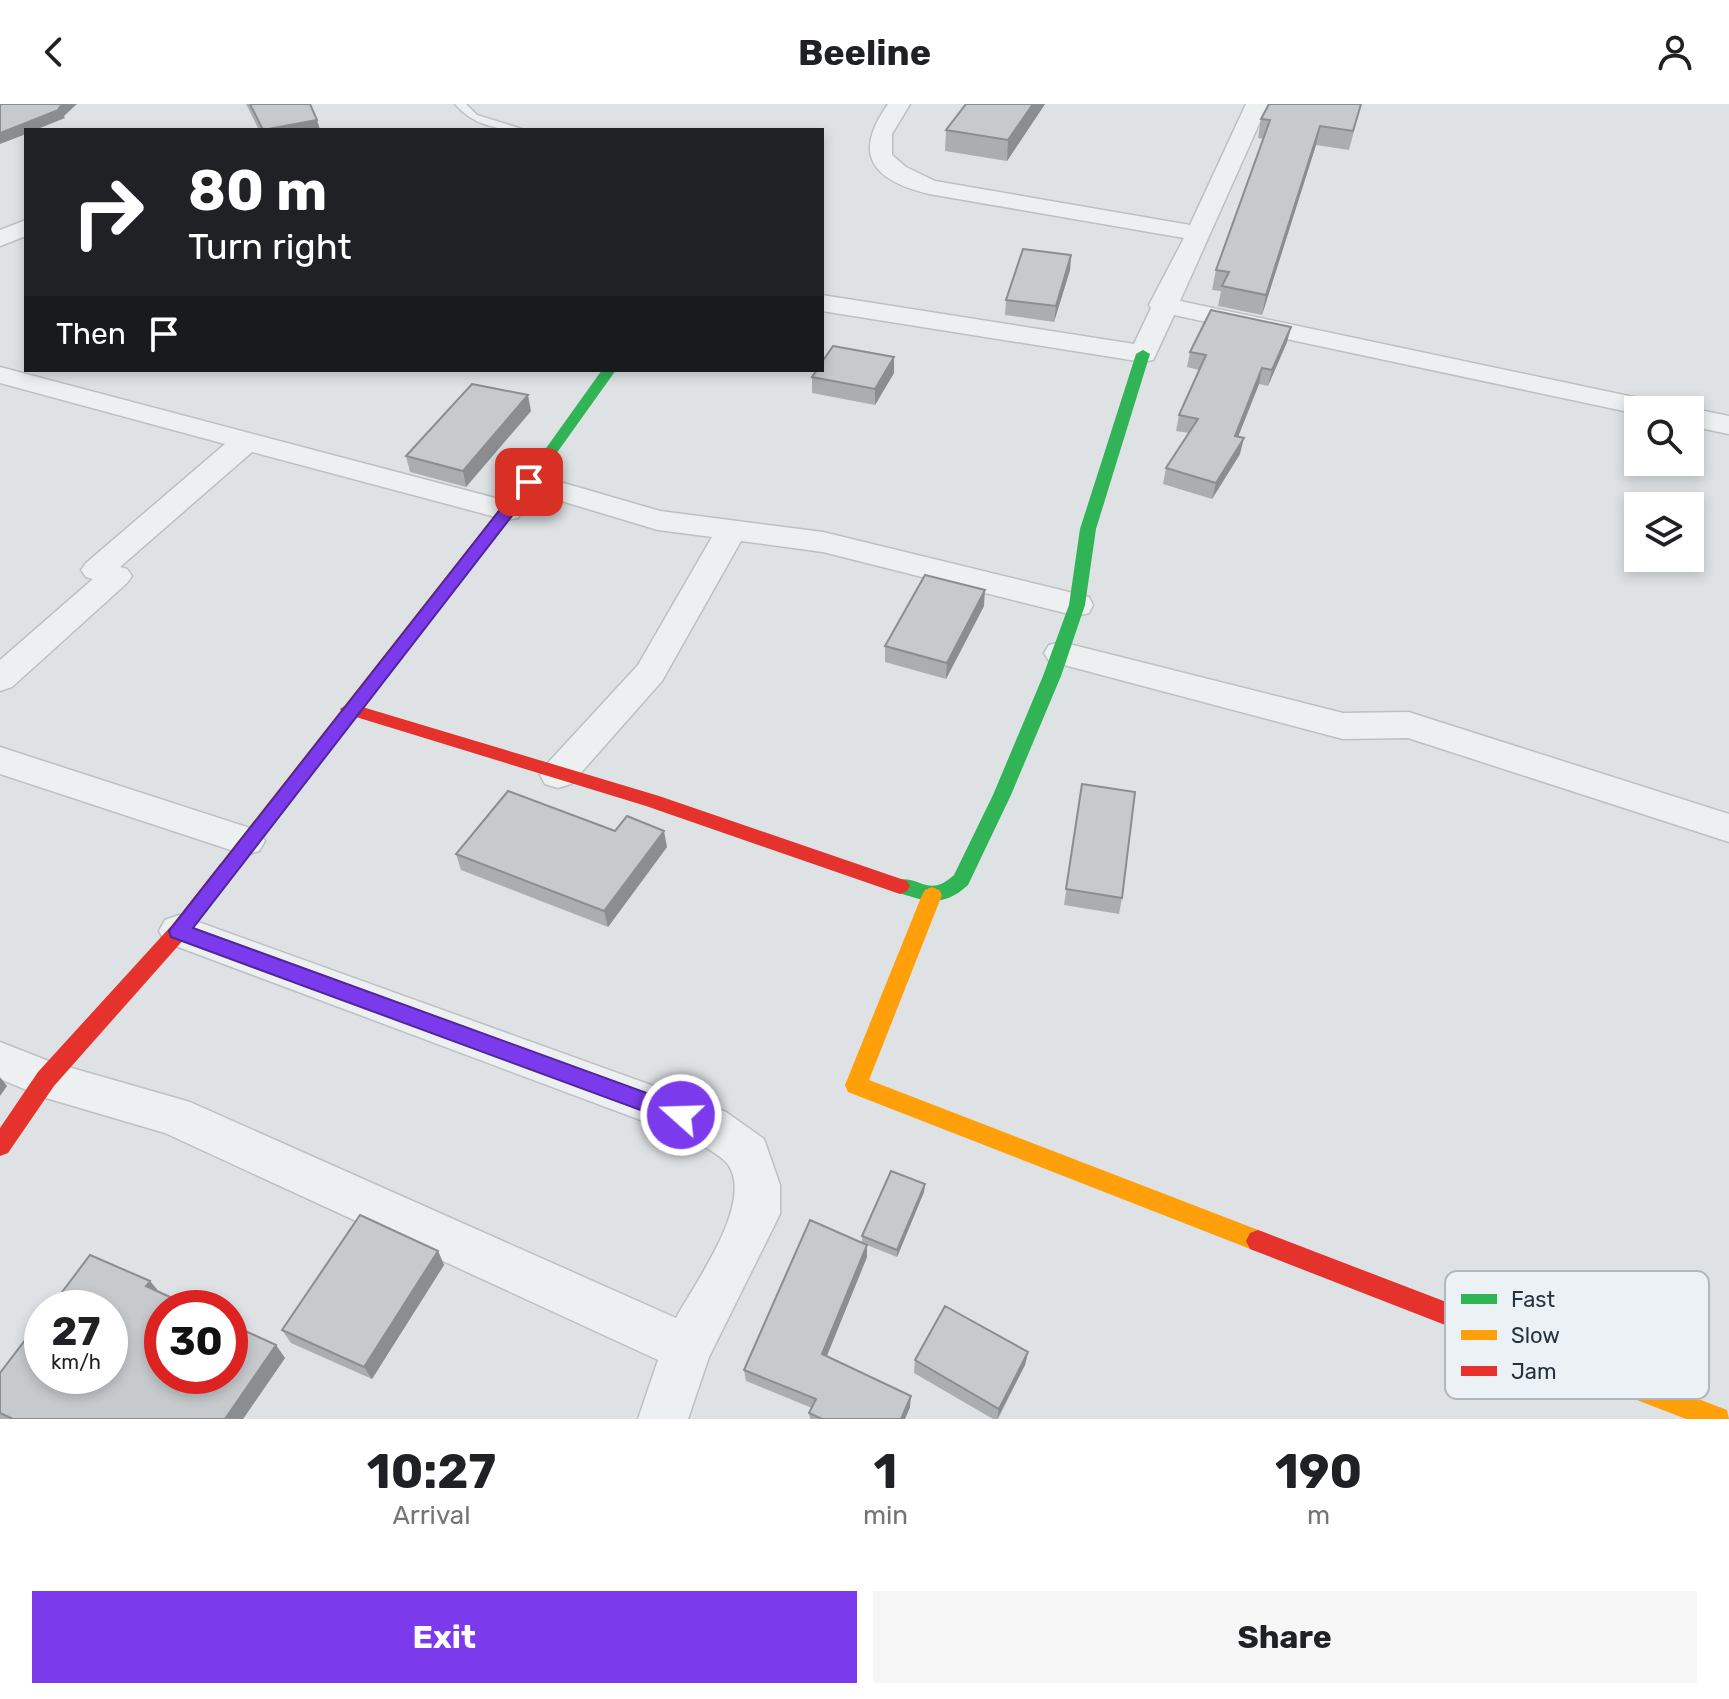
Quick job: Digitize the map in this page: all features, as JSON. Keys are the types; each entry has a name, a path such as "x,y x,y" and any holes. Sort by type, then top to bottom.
{"street":[{"path":"899,104 880,128 877,147 883,161 901,176 929,187 1196,233"},
{"path":"349,709 558,775 652,801 932,895 949,891 971,865 1061,653 1077,605 1088,529 1143,354 1162,305 1257,104"},
{"path":"0,239 24,228"},
{"path":"824,303 1143,354"},
{"path":"1162,305 1624,403"},
{"path":"0,1146 46,1079 179,931 349,709 507,511 608,372"},
{"path":"0,375 507,511"},
{"path":"1704,420 1729,425"},
{"path":"0,679 247,441"},
{"path":"529,482 658,520 823,542 1077,605"},
{"path":"558,775 650,673 733,528"},
{"path":"1061,653 1343,726 1409,725 1729,828"},
{"path":"0,760 246,841"},
{"path":"932,895 856,1085 1445,1313"},
{"path":"179,931 710,1126 748,1153 757,1185 757,1214 687,1348 663,1419"},
{"path":"0,1060 46,1079 174,1116 687,1348"},
{"path":"1666,1399 1718,1419"}],"lane":[{"path":"460,104 473,117 512,128"}],"building":[{"path":"0,104 63,104 61,109 0,133"},
{"path":"250,104 310,104 317,120 274,128 262,128"},
{"path":"966,104 1033,104 1008,140 946,130"},
{"path":"1269,104 1361,104 1353,131 1320,126 1266,295 1222,286 1229,272 1216,270 1270,120 1261,119"},
{"path":"1023,249 1071,255 1056,306 1006,300"},
{"path":"1211,310 1291,327 1272,370 1262,368 1235,436 1244,438 1216,483 1166,468 1198,419 1179,415 1206,355 1190,352"},
{"path":"833,346 894,357 875,389 812,377 816,372 824,372 824,359"},
{"path":"472,384 528,395 463,471 406,456"},
{"path":"925,575 985,590 947,663 885,646"},
{"path":"1082,784 1135,792 1122,898 1066,889"},
{"path":"508,791 615,831 627,816 664,831 604,911 456,854"},
{"path":"891,1171 925,1184 897,1250 862,1236"},
{"path":"360,1215 438,1251 364,1367 282,1330"},
{"path":"810,1220 867,1245 822,1354 911,1396 901,1419 822,1419 809,1413 816,1399 744,1370"},
{"path":"90,1255 150,1281 146,1286 155,1290 144,1290 144,1394 242,1394 225,1419 13,1419 0,1413 0,1373 24,1342 24,1394 128,1394 128,1290 64,1290"},
{"path":"945,1306 1028,1352 999,1409 915,1360"},
{"path":"248,1332 276,1345 248,1386"}],"traffic: fast":[{"path":"900,886 932,895 949,891 961,880 1002,795 1052,676 1077,605 1088,529 1143,354"},
{"path":"541,465 608,372"}],"traffic: slow":[{"path":"227,869 541,465"},
{"path":"932,895 856,1085 1258,1241"},
{"path":"1666,1399 1718,1419"}],"traffic: jam":[{"path":"349,709 652,801 900,886"},
{"path":"0,1146 46,1079 179,931 227,869"},
{"path":"1258,1241 1445,1313"}],"route":[{"path":"529,482 246,841 179,931 681,1115"}]}
